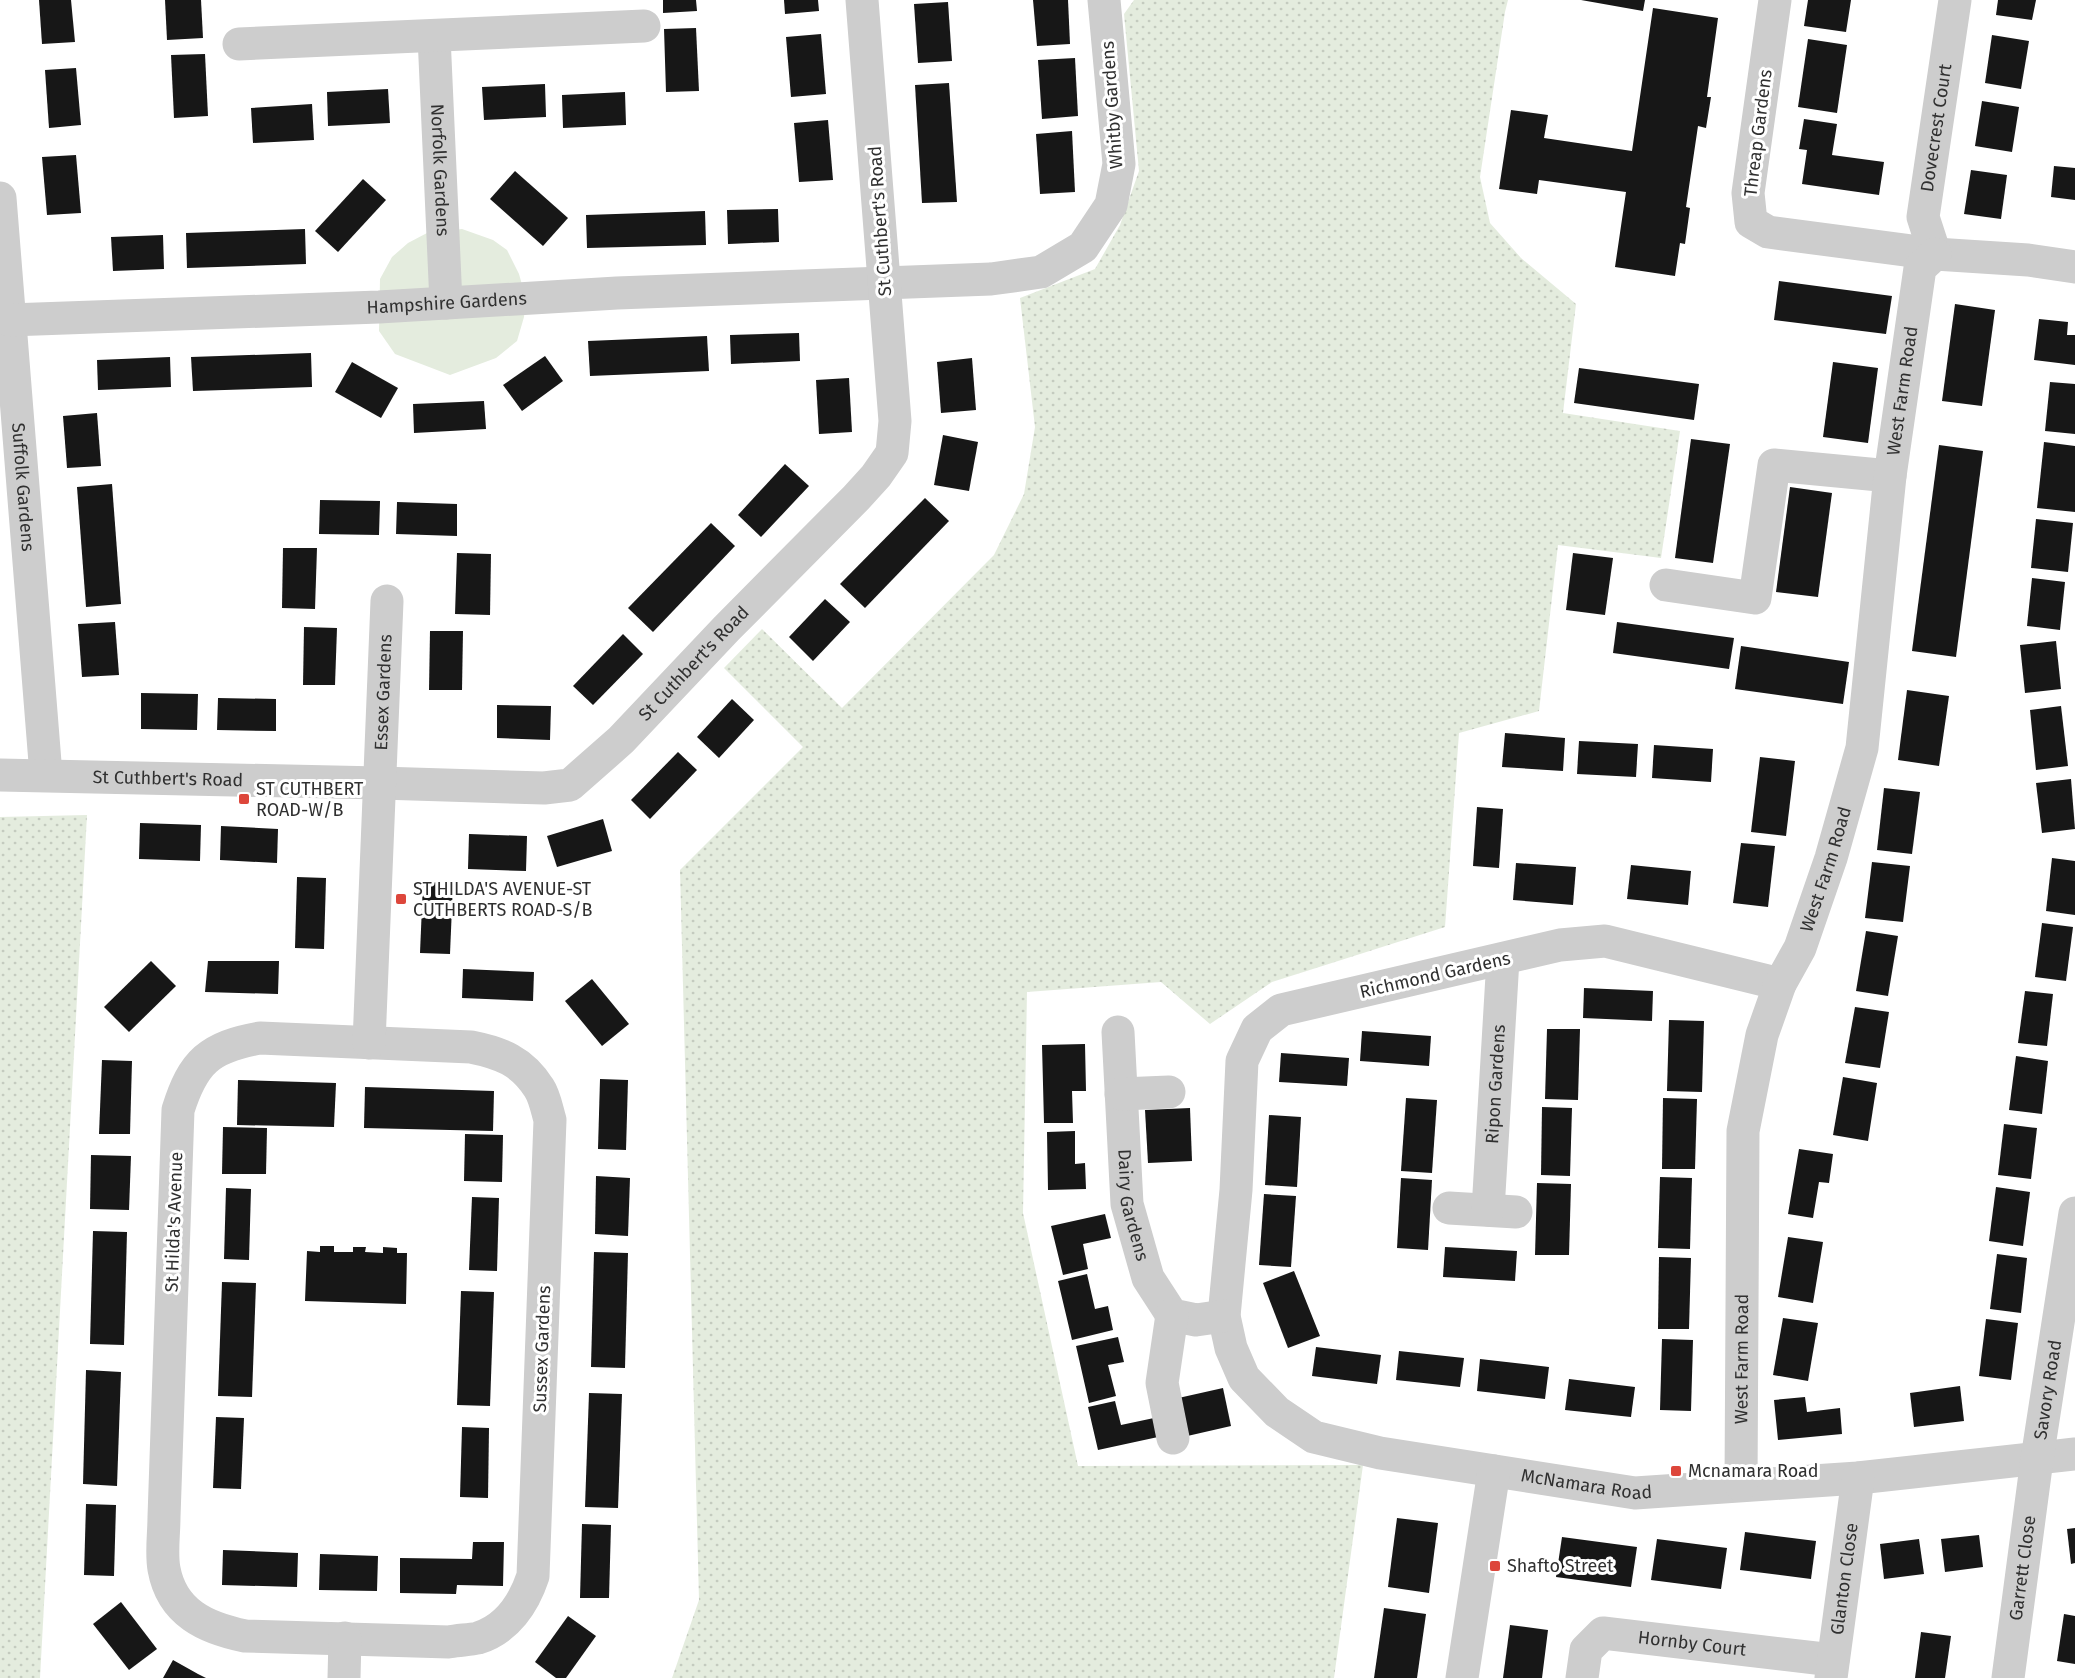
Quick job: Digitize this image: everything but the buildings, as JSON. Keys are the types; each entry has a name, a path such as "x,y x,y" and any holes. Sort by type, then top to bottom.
{"street":[{"name":"St Cuthbert's Road","path":"0,775 544,788 570,785 621,740 727,628 856,498 876,476 891,453 895,421 862,0"},
{"name":"Whitby Gardens","path":"885,283 991,279 1041,272 1083,246 1111,205 1119,164 1104,0"},
{"name":"Threap Gardens","path":"1775,0 1748,193 1750,222 1768,232 1935,254"},
{"name":"Dovecrest Court","path":"1935,254 1923,217 1955,0"},
{"path":"239,44 644,26"},
{"name":"Norfolk Gardens","path":"434,36 446,303"},
{"name":"Suffolk Gardens","path":"0,198 46,775"},
{"path":"1935,254 2028,260 2075,267"},
{"name":"West Farm Road","path":"1741,1485 1743,1131 1762,1035 1780,984 1800,948 1830,858 1862,748 1890,476 1920,268 1935,254"},
{"name":"Hampshire Gardens","path":"9,320 885,283"},
{"path":"1666,585 1755,598 1774,465 1890,476"},
{"name":"Essex Gardens","path":"380,783 387,602"},
{"path":"369,1043 380,783"},
{"name":"Richmond Gardens","path":"1224,1316 1236,1190 1242,1061 1257,1029 1281,1010 1560,945 1605,941 1780,984"},
{"name":"Ripon Gardens","path":"1449,1208 1502,1211 1503,959"},
{"name":"Dairy Gardens","path":"1118,1032 1127,1204 1148,1278 1172,1315"},
{"name":"St Hilda's Avenue","path":"345,1638 245,1636 220,1631 200,1622 184,1609 171,1591 164,1569 178,1110 186,1084 208,1055 236,1042 260,1038 369,1043"},
{"name":"Sussex Gardens","path":"345,1638 449,1642 478,1638 513,1616 528,1591 533,1576 550,1120 540,1089 518,1064 495,1052 471,1047 369,1043"},
{"path":"1121,1094 1169,1092"},
{"name":"Savory Road","path":"2037,1459 2075,1213"},
{"path":"1173,1438 1162,1383 1172,1315 1196,1320 1224,1316"},
{"name":"McNamara Road","path":"1224,1316 1231,1348 1244,1378 1277,1412 1314,1437 1380,1453 1635,1493 1858,1478 2075,1455"},
{"name":"Garrett Close","path":"2008,1678 2037,1459"},
{"path":"1462,1678 1494,1471"},
{"name":"Glanton Close","path":"1832,1669 1858,1478"},
{"name":"Hornby Court","path":"1582,1678 1586,1650 1603,1633 1832,1669"},
{"path":"344,1678 345,1638"}],"shaded area":[{"path":"1134,0 1508,0 1480,177 1490,223 1521,258 1576,304 1563,413 1680,431 1661,558 1558,545 1539,711 1459,733 1445,927 1272,982 1210,1024 1161,982 1027,992 1023,1213 1078,1466 1363,1465 1334,1678 672,1678 699,1600 680,870 803,747 724,668 762,629 842,708 994,555 1024,494 1035,427 1020,298 1095,269 1120,225 1139,171 1124,14"},
{"path":"462,229 493,240 507,250 519,274 526,299 524,317 517,341 496,358 450,375 395,354 379,331 380,279 392,257 408,243 427,233"},
{"path":"87,815 40,1678 0,1678 0,817"}],"place":[{"name":"ST CUTHBERT ROAD-W/B","path":"244,799"},
{"name":"ST HILDA'S AVENUE-ST CUTHBERTS ROAD-S/B","path":"401,899"},
{"name":"Mcnamara Road","path":"1676,1471"},
{"name":"Shafto Street","path":"1495,1566"}]}
